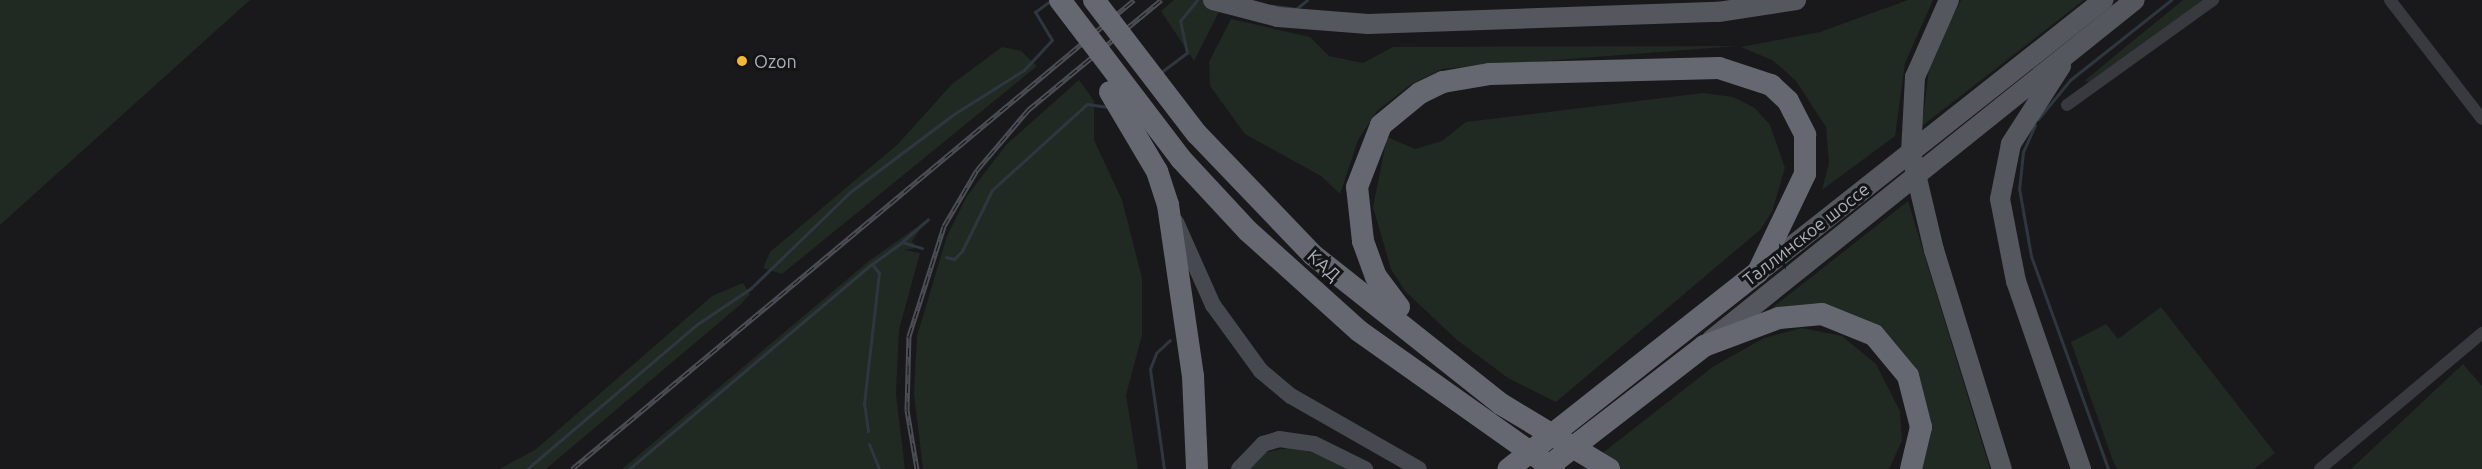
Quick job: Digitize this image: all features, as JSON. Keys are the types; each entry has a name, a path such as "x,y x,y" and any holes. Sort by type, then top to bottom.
{"highway":[{"path":"1050,0 1143,143 1168,205 1193,376 1197,469"},
{"name":"КАД","path":"1060,0 1181,159 1248,231 1376,344 1554,469"},
{"name":"КАД","path":"1094,0 1197,134 1313,255 1501,404 1611,469"},
{"path":"1611,469 1439,346 1406,317 1376,277 1359,223 1357,187 1381,125 1401,106 1443,82 1490,74 1719,68 1744,72 1788,101 1808,153 1801,191 1758,272"},
{"name":"Таллинское шоссе","path":"1509,469 1758,272"},
{"path":"1704,346 1796,315 1822,314 1874,335 1896,356 1918,402 1921,427 1911,469"},
{"name":"Таллинское шоссе","path":"1545,469 1704,346"}],"main road":[{"path":"1213,0 1278,17 1344,23 1718,12 1796,0"},
{"path":"1949,0 1915,77 1911,153 1934,250 1988,416 2002,469"},
{"name":"Таллинское шоссе","path":"1758,272 2103,0"},
{"name":"Таллинское шоссе","path":"1704,346 2135,0"},
{"path":"2073,49 2011,144 2000,199 2016,282 2081,469"},
{"path":"1168,205 1213,305 1261,371 1291,396 1419,469"},
{"path":"1239,469 1263,444 1279,439 1314,444 1365,469"}],"street":[{"path":"2067,105 2213,0"},
{"path":"2390,0 2482,119"},
{"path":"2320,469 2482,333"},
{"path":"1988,416 2008,469"}],"shaded area":[{"path":"0,0 250,0 0,225"},
{"path":"1174,0 1225,0 1194,61 1161,11"},
{"path":"1908,0 1933,0 1905,63 1895,136 1822,190 1829,163 1826,127 1796,81 1774,61 1741,47 1820,32"},
{"path":"1961,0 2084,0 1922,126 1930,60"},
{"path":"2183,0 2203,0 2092,82 2084,81"},
{"path":"1231,19 1310,37 1329,56 1363,63 1393,47 1737,46 1442,69 1410,85 1377,111 1358,140 1340,194 1321,176 1245,134 1210,86 1209,62"},
{"path":"1002,47 1021,51 1037,66 782,274 763,268 770,252 898,144 952,84"},
{"path":"1079,80 1094,101 1094,140 1122,200 1142,278 1142,335 1126,395 1138,469 923,469 914,394 917,336 947,236 967,196 1006,145"},
{"path":"1703,93 1733,97 1755,108 1770,125 1785,168 1772,212 1760,230 1556,402 1508,378 1457,340 1405,291 1391,269 1373,207 1387,137 1415,149 1442,141 1466,122"},
{"path":"1908,201 1990,469 1919,469 1924,452 1887,338 1763,315"},
{"path":"928,219 912,241 917,248 904,250 920,253 899,330 896,394 905,469 622,469 869,261"},
{"path":"743,283 750,294 741,304 546,469 499,469 535,450 712,296"},
{"path":"2161,307 2275,453 2254,469 2117,469 2071,342 2106,324 2118,339"},
{"path":"1802,328 1842,336 1876,364 1900,411 1902,441 1889,469 1582,469 1714,366 1764,338"},
{"path":"2463,364 2482,386 2482,469 2351,469"},
{"path":"1293,447 1321,455 1347,469 1247,469 1263,453"}],"waterway":[{"path":"1160,73 1187,53 1180,21 1197,0"},
{"path":"1273,6 1296,9 1307,0"},
{"path":"2038,119 2070,80 2171,0"},
{"path":"527,469 696,325 751,288 850,192 954,114 1024,70 1052,40 1035,12 1050,1"},
{"path":"946,257 954,259 962,251 992,190 1087,104 1108,107"},
{"path":"2035,125 2023,152 2019,188 2031,256 2108,469"},
{"path":"903,241 928,219"},
{"path":"629,469 872,264 902,242 922,248"},
{"path":"868,431 864,404 879,273 872,264"},
{"path":"1164,469 1150,369 1156,353 1170,340"},
{"path":"869,444 879,469"}],"railway":[{"path":"572,469 1134,0"},
{"path":"917,469 907,410 909,336 944,226 977,170 1028,110 1161,0"}],"place":[{"name":"Ozon","path":"742,61"}]}
